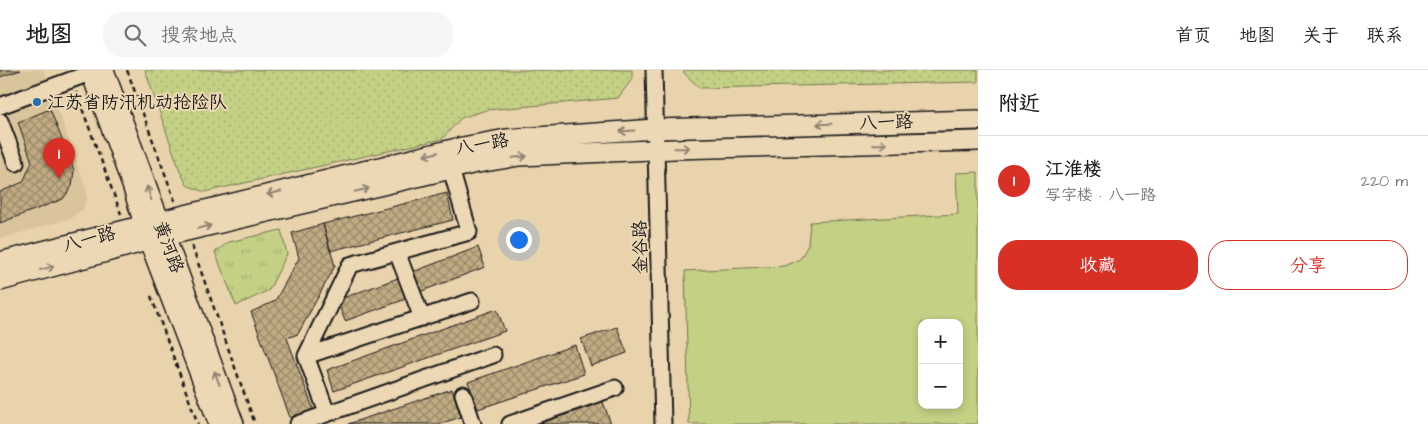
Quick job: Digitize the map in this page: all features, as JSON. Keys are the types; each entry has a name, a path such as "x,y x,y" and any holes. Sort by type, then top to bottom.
{"main road":[{"name":"黄河路","path":"96,71 154,231 218,424"},
{"name":"八一路","path":"0,281 154,231 457,148 506,138 656,129 978,120"},
{"name":"八一路","path":"183,223 519,156 978,141"},
{"name":"八一路","path":"0,262 154,231"},
{"name":"黄河路","path":"154,231 234,424"}],"street":[{"name":"金谷路","path":"654,70 663,424"},
{"path":"0,106 96,71"},
{"path":"0,121 16,163"},
{"path":"327,413 306,356 350,265 469,232 451,169"},
{"path":"397,252 422,318"},
{"path":"306,356 472,300"},
{"path":"298,424 492,355"},
{"path":"510,424 615,388"},
{"path":"463,394 473,424"}],"path":[{"path":"127,70 255,424"}],"shaded area":[{"path":"0,70 44,70 86,189 87,199 83,209 71,218 0,239"}],"green space":[{"path":"145,70 632,70 632,79 618,98 486,110 461,118 442,139 204,192 187,185 180,171"},
{"path":"684,70 978,70 978,82 700,88 684,73"},
{"path":"978,172 978,424 689,424 685,271 784,266 800,259 808,245 810,222 958,214 956,173"},
{"path":"281,230 287,254 269,290 236,306 215,252 229,242"}],"building":[{"path":"0,70 21,70 0,77"},
{"path":"50,109 74,170 72,186 63,199 0,223 0,192 23,182 32,162 18,122"},
{"path":"447,193 453,220 330,251 323,224"},
{"path":"323,224 335,266 298,334 287,338 314,411 291,420 251,312 275,301 299,258 292,233"},
{"path":"478,247 485,267 417,293 410,273"},
{"path":"398,278 406,299 345,321 337,300"},
{"path":"497,309 505,331 334,391 327,370"},
{"path":"617,327 627,353 591,366 581,339"},
{"path":"575,345 584,374 478,409 468,382"},
{"path":"452,389 461,417 439,424 348,424"},
{"path":"603,402 611,424 538,424"}],"place":[{"name":"江苏省防汛机动抢险队","path":"37,102"},
{"name":"江淮楼","path":"59,179"}]}
